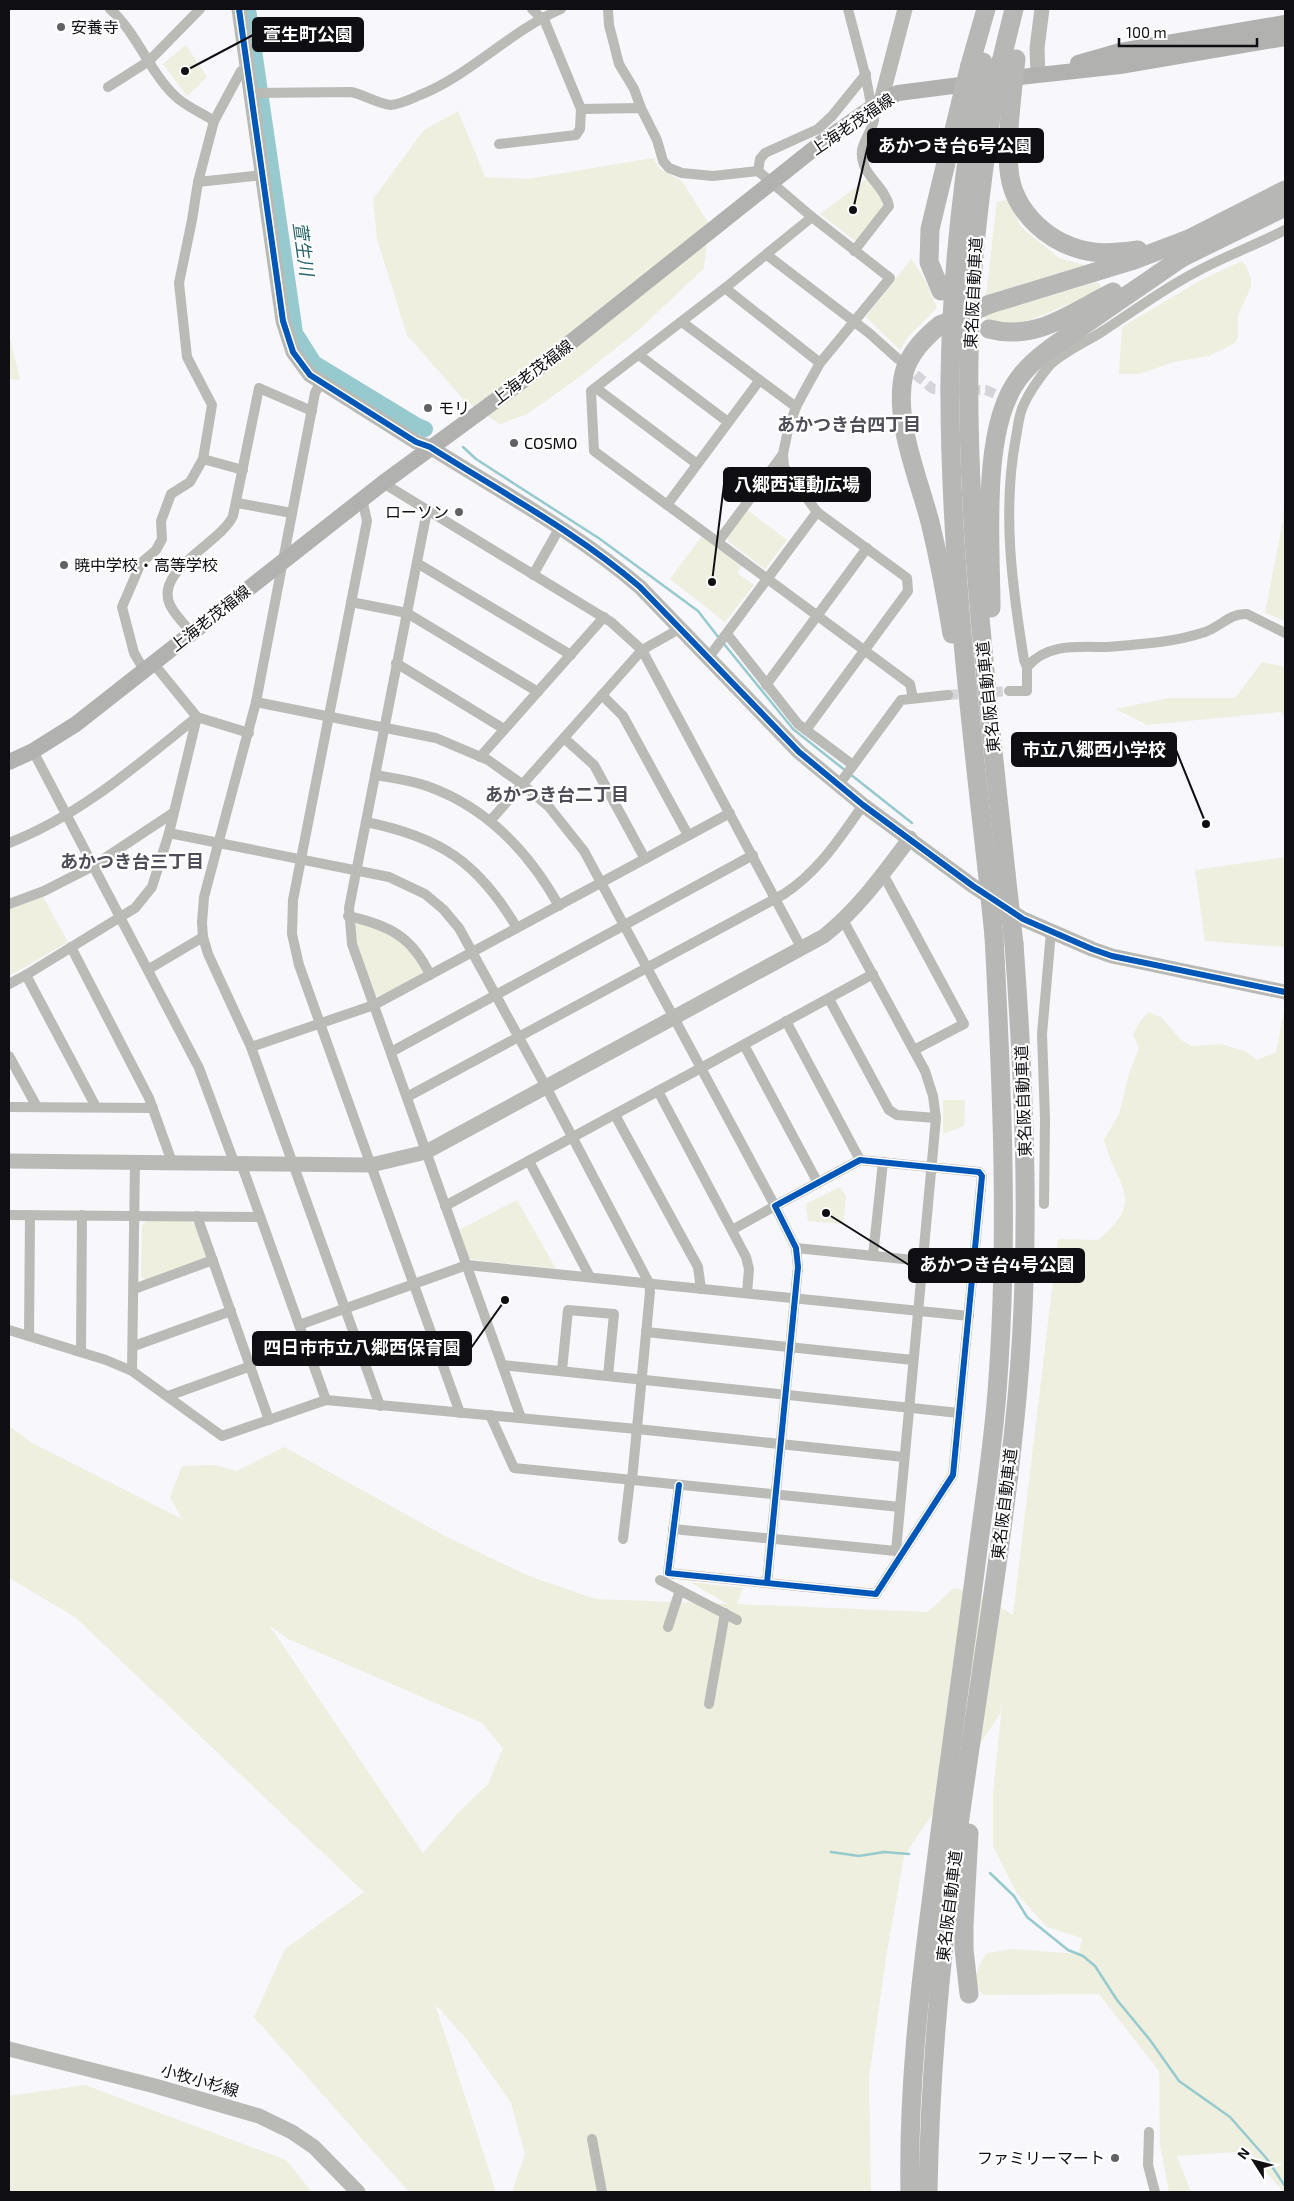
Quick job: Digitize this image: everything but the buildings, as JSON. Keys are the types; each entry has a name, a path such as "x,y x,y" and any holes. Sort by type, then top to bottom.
{"highway":[{"path":"941,291 929,262 930,229 986,98 993,62 986,9"},
{"name":"東名阪自動車道","path":"910,2192 913,2083 918,2009 997,1393 1003,1299 1005,1206 1003,1119 994,936 956,543 950,382 958,225 993,62 995,9"},
{"name":"東名阪自動車道","path":"993,62 1014,9"},
{"path":"993,62 1024,9"},
{"path":"986,98 1008,140 1012,188 1029,217 1056,240 1092,252 1114,253 1189,239"},
{"name":"東名阪自動車道","path":"928,2192 936,2012 956,1846 999,1552 1017,1397 1026,1256 1024,1105 1014,944 975,549 969,381 971,296 984,160 986,98"},
{"path":"979,793 961,695 943,576 902,417 905,371 920,344 940,325 990,304 1131,261 1189,239 1285,190"},
{"path":"988,329 1016,333 1044,326 1285,207"},
{"path":"998,794 991,625 990,530 994,451 1002,409 1018,378 1043,354 1183,257"},
{"path":"969,1994 964,1949 964,1925 978,1700"},
{"path":"898,2192 912,2048 918,2009"}],"main road":[{"name":"上海老茂福線","path":"1035,74 1120,51 1285,24"},
{"name":"上海老茂福線","path":"9,762 33,751 76,724 284,559 430,447 522,381 821,143 881,101 898,93 1035,74 1120,66 1285,38"}],"street":[{"path":"110,9 122,20 175,96 214,121"},
{"path":"108,87 149,61 200,9"},
{"path":"239,9 248,68 258,93 263,175 286,334 293,352 305,369 321,382 416,442 430,447 560,527 616,566 681,628 799,752 846,774"},
{"path":"499,144 576,135 580,129 581,109 542,17 532,9"},
{"path":"258,93 351,92 363,94 388,105 399,103 453,80 542,17 561,9"},
{"path":"608,9 609,25 620,64 658,140 663,161 669,168 682,173 713,176 758,171 812,218 890,278 820,363 796,407 788,430 783,454 784,467 818,512 907,578 908,591 806,730"},
{"path":"848,9 866,76 874,120 872,129 862,147 864,167 887,197 889,206 854,251"},
{"path":"881,101 905,9"},
{"path":"1035,74 1042,9"},
{"path":"248,68 241,71 214,121 198,182 180,273 179,294 187,358 212,405 203,460 190,482 171,494 161,521 162,539 156,550 141,563 122,607 134,652 197,717 249,733"},
{"path":"758,171 760,159 765,154 811,133 825,123 866,76"},
{"path":"581,109 641,108"},
{"path":"198,182 263,175"},
{"path":"812,218 682,322 591,391 594,451 910,684 913,698"},
{"path":"1010,691 1026,692 1027,667 1024,660 1016,604 1008,512 1008,487 1019,405 1054,362 1136,307 1194,273 1285,230"},
{"path":"766,255 854,322 898,359"},
{"path":"725,288 820,363"},
{"path":"682,322 796,407"},
{"path":"639,355 728,422"},
{"path":"667,504 759,381"},
{"path":"321,382 315,393 249,733 204,897 202,910 203,937 208,954 251,1048 380,1406"},
{"path":"192,632 170,604 168,585 181,566 224,530 233,516 259,388 312,411"},
{"path":"596,388 697,464"},
{"path":"718,542 783,454"},
{"path":"203,460 243,470"},
{"path":"383,483 604,617 642,650 802,949"},
{"path":"362,500 367,521 292,900 292,934 297,960 460,1413"},
{"path":"237,503 292,513"},
{"path":"427,511 348,916 352,944 522,1418"},
{"path":"709,658 818,512"},
{"path":"533,575 560,527"},
{"path":"766,685 867,548"},
{"path":"417,563 571,655"},
{"path":"351,602 407,613 538,692"},
{"path":"1027,667 1039,656 1062,648 1132,645 1188,637 1212,630 1230,618 1241,614 1246,614 1285,632"},
{"path":"480,757 604,617"},
{"path":"490,821 642,650 681,628"},
{"path":"723,639 766,685 798,724 806,730 846,774 863,806 1023,919 1112,956 1285,992"},
{"path":"396,663 504,729"},
{"path":"602,695 623,716 688,835"},
{"path":"846,774 901,700 948,696"},
{"path":"256,702 329,715 436,738 480,757 504,770 549,807 584,852 602,883 796,1248 798,1267 767,1583"},
{"path":"9,984 141,903 152,887 169,833 197,717"},
{"path":"9,843 67,816 134,768 197,717"},
{"path":"564,738 594,765 645,859"},
{"path":"33,751 199,1068 260,1216 326,1400"},
{"path":"375,774 426,786 465,804 490,821 528,858 547,884 559,906"},
{"path":"407,1097 776,899 803,881 819,866 863,806"},
{"path":"9,904 44,891 93,866 173,813"},
{"path":"251,1048 374,1005 730,813"},
{"path":"366,822 394,828 427,839 466,864 495,894 517,928"},
{"path":"169,833 389,877 425,894 447,913 474,952 649,1283 650,1292 631,1480 623,1539"},
{"path":"9,1161 238,1162 371,1165 426,1152 824,936 843,920 883,874 910,838"},
{"path":"391,1052 753,855"},
{"path":"883,874 964,1024 914,1050"},
{"path":"348,916 380,924 394,931 410,944 430,975"},
{"path":"843,920 914,1050 929,1082 936,1118 933,1167 904,1457 898,1553"},
{"path":"1044,1204 1045,1119 1042,1034 1051,932"},
{"path":"148,969 203,937"},
{"path":"71,947 153,1108 172,1162"},
{"path":"445,1206 873,974"},
{"path":"26,975 96,1107"},
{"path":"829,999 889,1110 897,1114 936,1118"},
{"path":"786,1022 860,1160"},
{"path":"744,1045 818,1183"},
{"path":"9,1057 37,1107"},
{"path":"658,1091 748,1263 747,1293"},
{"path":"9,1107 153,1108"},
{"path":"615,1115 698,1267 701,1289"},
{"path":"679,1485 668,1573 876,1594 898,1553 953,1475 982,1176 979,1172 860,1160 732,1230"},
{"path":"529,1161 590,1276"},
{"path":"132,1370 134,1346 135,1162"},
{"path":"873,1256 883,1162"},
{"path":"9,1215 260,1216"},
{"path":"29,1336 30,1215"},
{"path":"81,1352 82,1215"},
{"path":"197,1216 270,1420"},
{"path":"796,1248 924,1261"},
{"path":"134,1289 213,1260"},
{"path":"299,1325 467,1265 590,1276 968,1316"},
{"path":"562,1370 568,1310 614,1314 608,1376"},
{"path":"134,1346 231,1311"},
{"path":"9,1330 132,1370 222,1436 326,1400 636,1429 904,1457"},
{"path":"646,1332 913,1360"},
{"path":"502,1365 959,1413"},
{"path":"168,1396 251,1366"},
{"path":"490,1415 514,1468 900,1507"},
{"path":"673,1529 898,1553"},
{"path":"668,1627 679,1590 686,1575"},
{"path":"660,1580 737,1620"},
{"path":"709,1704 725,1614"},
{"name":"小牧小杉線","path":"9,2050 155,2086 259,2116 292,2132 314,2147 358,2192"},
{"path":"1149,2132 1148,2165 1155,2192"},
{"path":"592,2139 602,2192"}],"green space":[{"path":"186,45 207,77 187,96 163,64"},
{"path":"458,111 485,177 528,179 653,158 660,169 682,181 709,224 704,268 640,329 581,376 527,414 500,424 464,400 407,335 377,239 373,199 424,130"},
{"path":"867,179 884,199 885,205 858,240 854,240 820,214"},
{"path":"1008,200 1021,227 1059,258 1085,265 986,295 997,202"},
{"path":"911,259 923,276 937,308 908,337 900,350 866,317"},
{"path":"1242,261 1251,279 1251,287 1238,315 1238,337 1235,343 1209,356 1174,362 1139,374 1119,374 1122,327 1201,280"},
{"path":"1097,282 1101,286 1096,293 1018,325 986,320 984,315"},
{"path":"9,335 20,380 9,379"},
{"path":"1285,492 1285,621 1265,613 1283,520"},
{"path":"747,510 787,540 765,569 728,541 728,535"},
{"path":"702,536 742,566 737,573 754,585 725,622 670,579"},
{"path":"1262,662 1285,667 1285,719 1281,712 1147,725 1115,709 1169,698 1235,698"},
{"path":"1285,857 1285,947 1205,941 1195,870"},
{"path":"42,895 68,942 9,976 9,908"},
{"path":"358,922 381,930 396,938 423,969 422,974 380,996 376,995 358,946 354,926"},
{"path":"1285,1006 1285,2192 1283,2192 1249,2151 1177,2156 1191,2192 1169,2192 1160,2144 1159,2071 1099,1994 984,1995 974,1986 979,1965 987,1953 1014,1949 1079,1954 1082,1938 1047,1927 1017,1894 993,1846 993,1793 1003,1697 1000,1714 904,1856 886,1957 869,2078 871,2192 512,2192 525,2154 511,2103 468,2041 435,2004 496,2192 409,2192 254,2017 285,1949 364,1892 75,1617 9,1578 9,1426 32,1443 182,1519 170,1497 182,1466 214,1465 237,1471 284,1447 447,1537 529,1576 595,1599 727,1604 690,1582 743,1588 737,1604 928,1612 954,1588 978,1594 1013,1615 1058,1239 1098,1240 1113,1226 1121,1214 1125,1203 1124,1193 1104,1140 1119,1114 1129,1074 1139,1048 1133,1035 1139,1023 1148,1012 1161,1017 1181,1040 1192,1046 1220,1044 1245,1051 1257,1060 1276,1052","holes":["269,1625 288,1639 482,1723 503,1748 488,1784 458,1813 423,1853"]},
{"path":"943,1100 965,1100 964,1126 943,1134"},
{"path":"840,1187 846,1196 843,1224 808,1221 806,1204"},
{"path":"517,1200 556,1269 469,1259 459,1230"},
{"path":"147,1220 188,1220 198,1227 208,1253 204,1260 145,1280 141,1276 142,1226"},
{"path":"85,2085 286,2160 312,2192 9,2192 9,2096"}],"waterway":[{"name":"萱生川","path":"248,9 295,333 314,363 425,429"},
{"path":"463,447 476,459 600,539 698,611 719,638"},
{"path":"724,644 793,729 846,771"},
{"path":"850,774 912,823"},
{"path":"831,1852 859,1856 884,1852 909,1854"},
{"path":"990,1873 1014,1896 1027,1917 1068,1950 1083,1956 1095,1966 1117,2000 1150,2040 1179,2081 1230,2117 1267,2159 1285,2186"}],"tunnel":[{"path":"904,365 933,389 986,390 1016,403"},
{"path":"948,695 1009,691"}],"cycle path":[{"path":"239,9 283,321 293,352 310,375 416,442 430,447 538,513 616,567 640,587 799,752 863,805 973,886 1023,919 1112,956 1285,992"},
{"path":"679,1485 668,1573 876,1594 953,1475 982,1176 979,1172 860,1160 775,1206 796,1248 798,1267 767,1583"}],"place":[{"name":"安養寺","path":"61,27"},
{"name":"萱生町公園","path":"185,71"},
{"name":"あかつき台6号公園","path":"853,210"},
{"name":"モリ","path":"428,408"},
{"name":"COSMO","path":"514,443"},
{"name":"ローソン","path":"459,512"},
{"name":"暁中学校・高等学校","path":"64,565"},
{"name":"八郷西運動広場","path":"712,582"},
{"name":"市立八郷西小学校","path":"1206,824"},
{"name":"あかつき台4号公園","path":"826,1213"},
{"name":"四日市市立八郷西保育園","path":"505,1300"},
{"name":"ファミリーマート","path":"1115,2158"}],"district":[{"name":"あかつき台四丁目","path":"849,425"},
{"name":"あかつき台二丁目","path":"557,795"},
{"name":"あかつき台三丁目","path":"132,862"}]}
